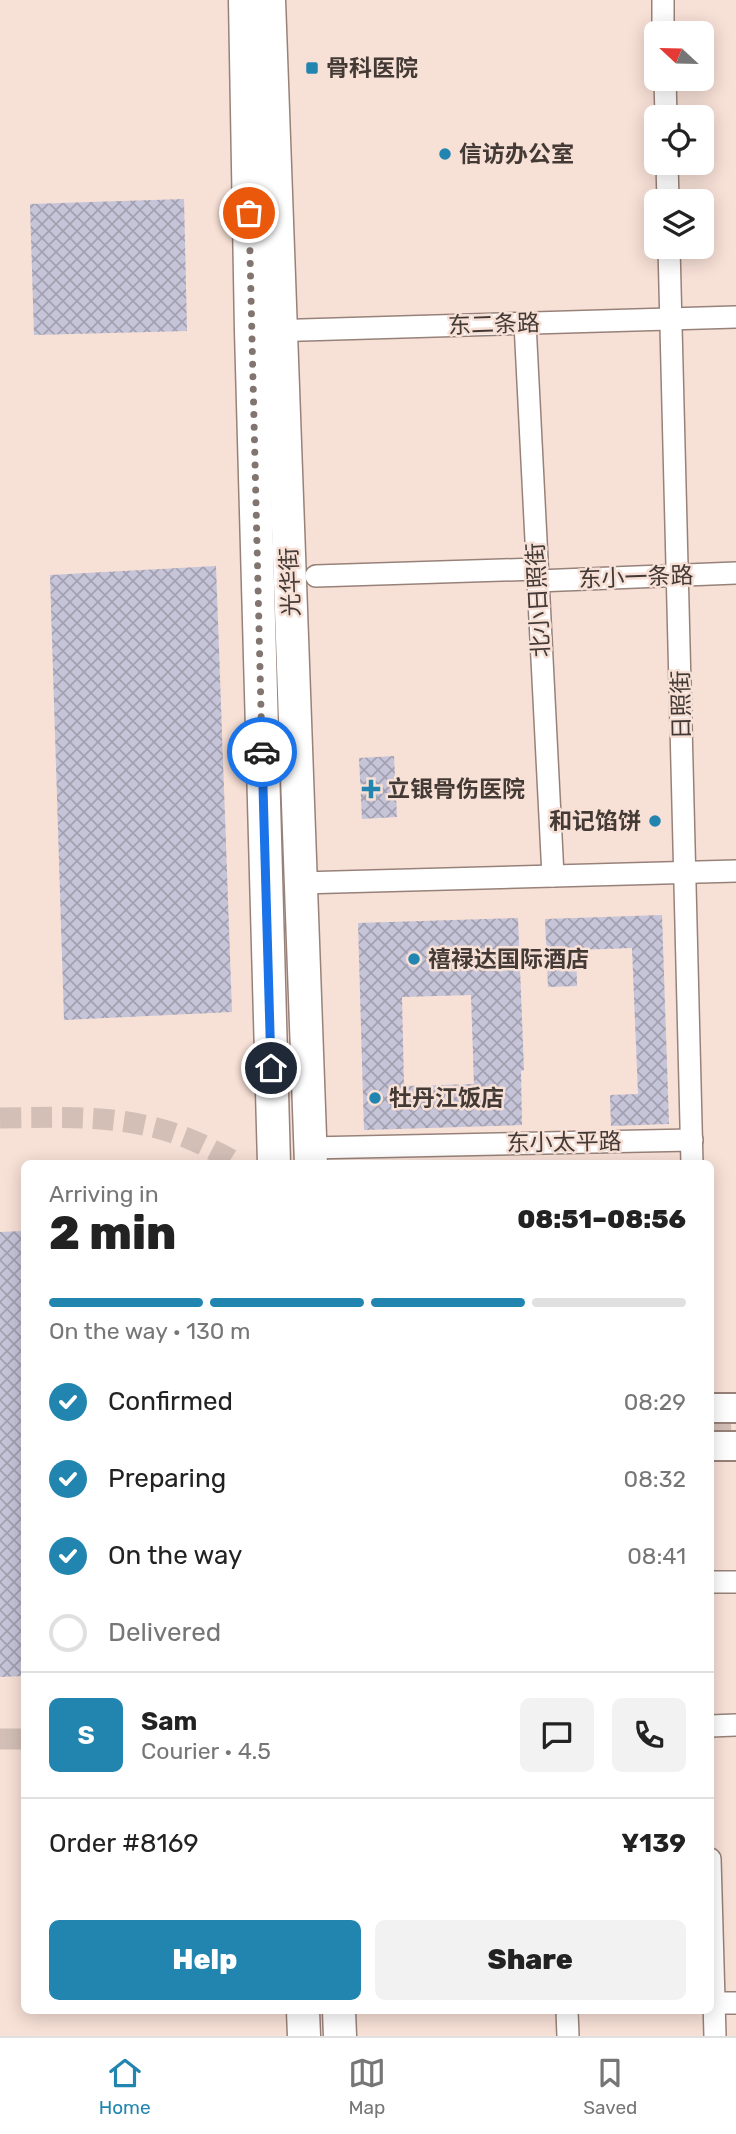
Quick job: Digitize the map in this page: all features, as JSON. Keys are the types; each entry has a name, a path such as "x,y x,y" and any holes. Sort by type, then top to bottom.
{"highway":[{"name":"光华街","path":"245,0 300,883 311,1156"},
{"name":"光华街","path":"269,0 267,331 274,1160"},
{"path":"303,2014 304,2036"},
{"path":"339,2014 340,2036"}],"main road":[{"path":"714,1408 736,1408"},
{"path":"714,1447 736,1446"}],"street":[{"path":"663,0 663,21"},
{"name":"日照街","path":"669,259 692,1160"},
{"name":"东二条路","path":"267,331 736,317"},
{"name":"北小日照街","path":"525,323 553,876"},
{"name":"东小一条路","path":"316,576 736,573"},
{"path":"300,883 736,871"},
{"name":"东小太平路","path":"311,1156 692,1139"},
{"path":"714,1582 736,1581"},
{"path":"714,1726 736,1725"},
{"path":"714,2003 736,2003"},
{"path":"568,2014 568,2036"},
{"path":"713,2014 715,2036"}],"building":[{"path":"184,199 187,331 34,335 30,204"},
{"path":"216,566 232,1012 64,1020 50,575"},
{"path":"394,756 397,817 362,819 359,758"},
{"path":"662,915 669,1124 611,1126 610,1095 638,1094 632,948 576,950 577,986 548,987 545,919"},
{"path":"518,918 524,1070 521,1071 522,1125 364,1130 358,923","holes":["471,995 474,1084 404,1086 402,997"]},
{"path":"21,1231 21,1676 0,1677 0,1232"}],"tunnel":[{"path":"0,1118 81,1118 132,1123 184,1137 231,1160"},
{"path":"714,1423 736,1422"},
{"path":"0,1739 21,1739"}],"way so far":[{"path":"249,213 262,752"}],"place":[{"name":"骨科医院","path":"312,68"},
{"name":"信访办公室","path":"445,154"},
{"name":"立银骨伤医院","path":"371,789"},
{"name":"和记馅饼","path":"655,821"},
{"name":"禧禄达国际酒店","path":"414,959"},
{"name":"牡丹江饭店","path":"375,1098"}],"route":[{"path":"262,752 271,1068"}]}
